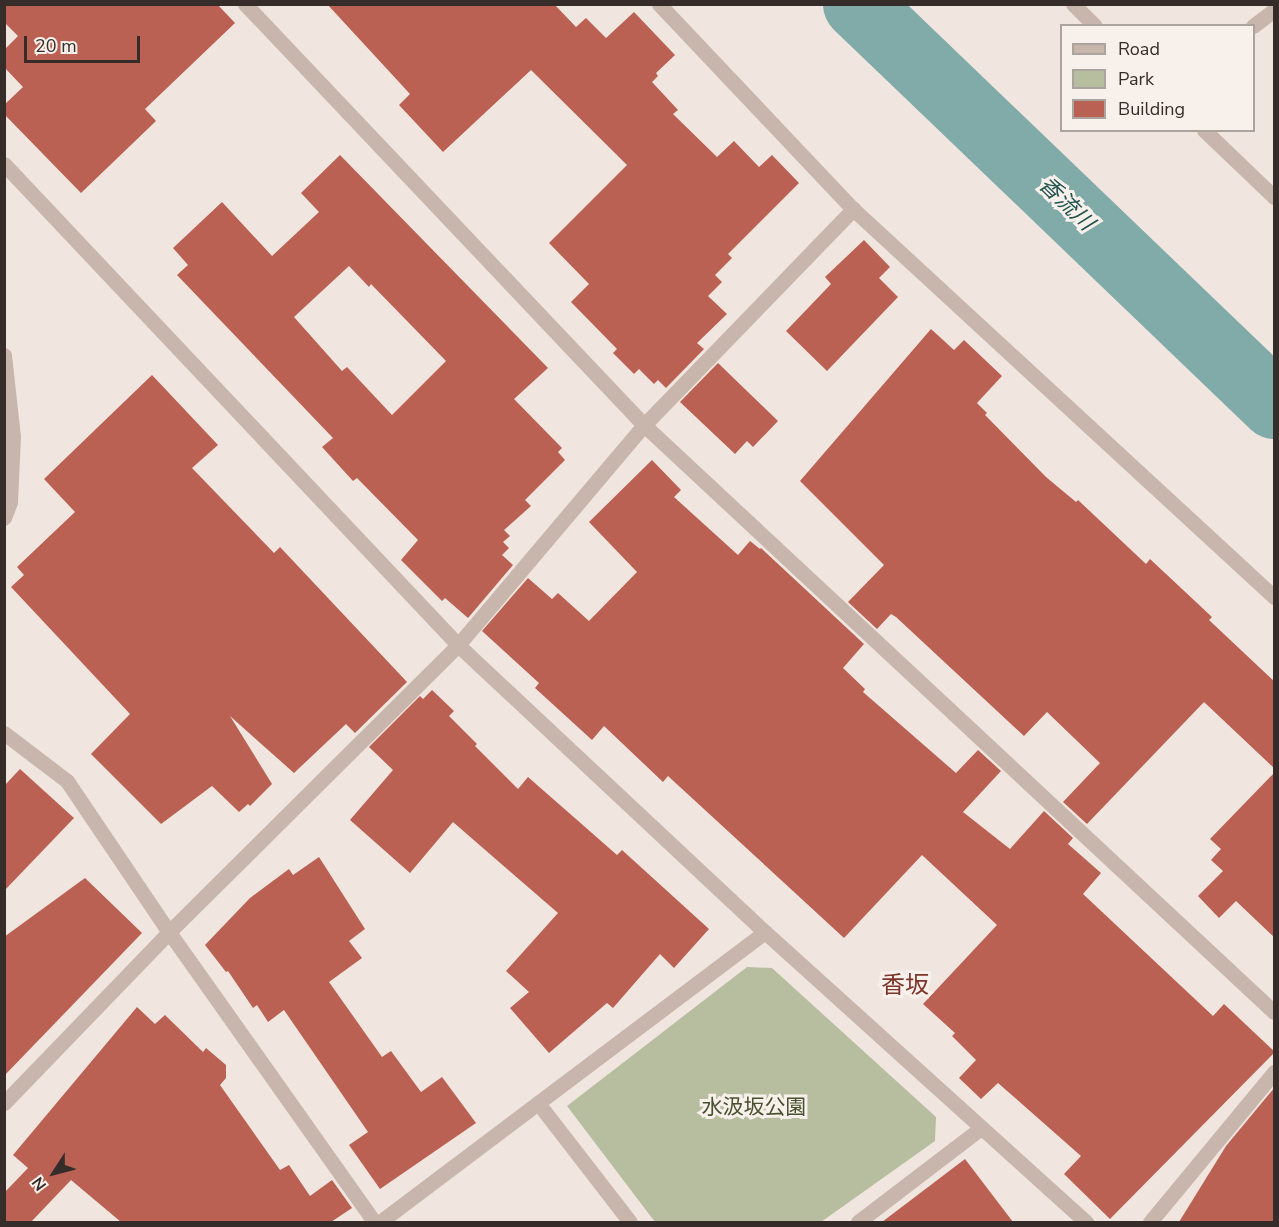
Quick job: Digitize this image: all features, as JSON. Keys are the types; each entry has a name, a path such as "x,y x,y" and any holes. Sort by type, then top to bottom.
{"street":[{"path":"245,4 644,425 1275,1012"},
{"path":"659,4 853,209 1275,597"},
{"path":"1073,4 1093,24"},
{"path":"1255,25 1275,10"},
{"path":"1206,132 1275,197"},
{"path":"4,164 458,645 765,932 1086,1222"},
{"path":"4,1103 169,932 458,645 644,425 853,209"},
{"path":"4,355 13,436 10,502 4,518"},
{"path":"4,733 67,781 169,932 374,1222"},
{"path":"380,1222 765,932"},
{"path":"1150,1222 1275,1072"},
{"path":"538,1103 630,1222"},
{"path":"858,1222 981,1128"}],"green space":[{"name":"水汲坂公園","path":"747,967 772,968 936,1117 935,1141 821,1222 655,1222 567,1106"}],"building":[{"path":"4,4 217,4 235,23 145,109 156,121 81,193 4,114 4,105 23,87 4,67 4,50 18,36 4,22"},
{"path":"327,4 554,4 576,27 586,18 606,38 634,12 675,55 656,73 658,76 652,82 678,110 673,114 717,157 734,141 759,167 772,155 799,183 728,254 732,258 715,275 722,282 708,296 727,314 697,343 704,349 666,388 658,380 654,384 639,369 634,374 613,353 617,349 571,302 589,284 549,243 627,165 531,70 443,152 399,105 410,94"},
{"path":"340,155 548,368 514,399 562,448 558,452 565,460 525,500 531,506 504,530 510,536 503,542 509,548 502,555 513,565 468,618 445,598 442,601 401,560 418,540 357,478 353,481 322,447 333,438 177,275 188,265 173,248 222,202 272,256 319,212 301,193","holes":["349,266 369,287 371,284 446,361 392,415 347,367 342,371 294,317"]},
{"path":"864,240 890,267 879,278 898,297 827,371 786,331 831,284 825,277"},
{"path":"931,329 954,350 964,340 1002,376 977,403 987,413 985,415 1046,477 1076,502 1078,500 1146,564 1150,559 1212,617 1209,620 1275,682 1275,769 1204,702 1087,824 1063,802 1100,763 1047,712 1024,736 896,617 891,614 877,629 848,602 884,565 800,481"},
{"path":"718,363 778,421 753,447 747,441 735,454 680,402"},
{"path":"152,375 218,445 192,468 274,553 280,547 407,682 355,733 346,724 294,773 230,716 272,784 250,806 248,804 239,812 212,786 161,824 91,754 130,714 11,587 24,575 17,567 75,512 44,479"},
{"path":"652,460 681,490 674,497 738,555 750,541 761,548 864,644 843,668 865,689 863,692 956,773 978,750 1001,771 963,812 1010,849 1044,811 1073,838 1068,844 1101,873 1083,894 1213,1016 1224,1004 1275,1052 1110,1219 1064,1174 1081,1156 998,1083 981,1099 959,1078 976,1060 952,1036 955,1033 923,1004 997,925 922,855 844,938 668,776 663,782 604,726 592,740 535,688 539,683 482,631 528,578 552,599 558,593 589,621 637,572 589,522"},
{"path":"432,690 454,711 449,716 477,744 475,746 518,789 528,777 617,855 622,850 709,929 674,968 660,954 613,1008 607,1003 549,1053 510,1008 529,992 506,971 558,913 453,822 410,873 350,820 393,770 369,747 420,696 423,699"},
{"path":"20,769 74,818 4,891 4,786"},
{"path":"1275,772 1275,938 1236,901 1219,918 1198,896 1223,871 1211,860 1221,849 1210,839"},
{"path":"319,857 365,929 349,941 362,958 329,982 382,1057 391,1051 421,1092 442,1077 476,1123 380,1189 349,1145 368,1132 284,1010 268,1022 257,1005 253,1008 228,971 226,972 205,945 250,898 289,869 293,875"},
{"path":"85,878 142,933 4,1076 4,937"},
{"path":"137,1007 155,1024 165,1015 203,1052 206,1048 226,1065 226,1078 220,1085 280,1170 289,1165 310,1196 332,1180 352,1208 331,1222 121,1222 71,1180 31,1222 4,1222 4,1193 28,1168 13,1155"},
{"path":"1275,1087 1275,1222 1179,1222 1226,1146"},
{"path":"965,1159 1013,1222 882,1222"}],"waterway":[{"name":"香流川","path":"857,4 1274,404"}],"district":[{"name":"香坂","path":"905,986"}]}
